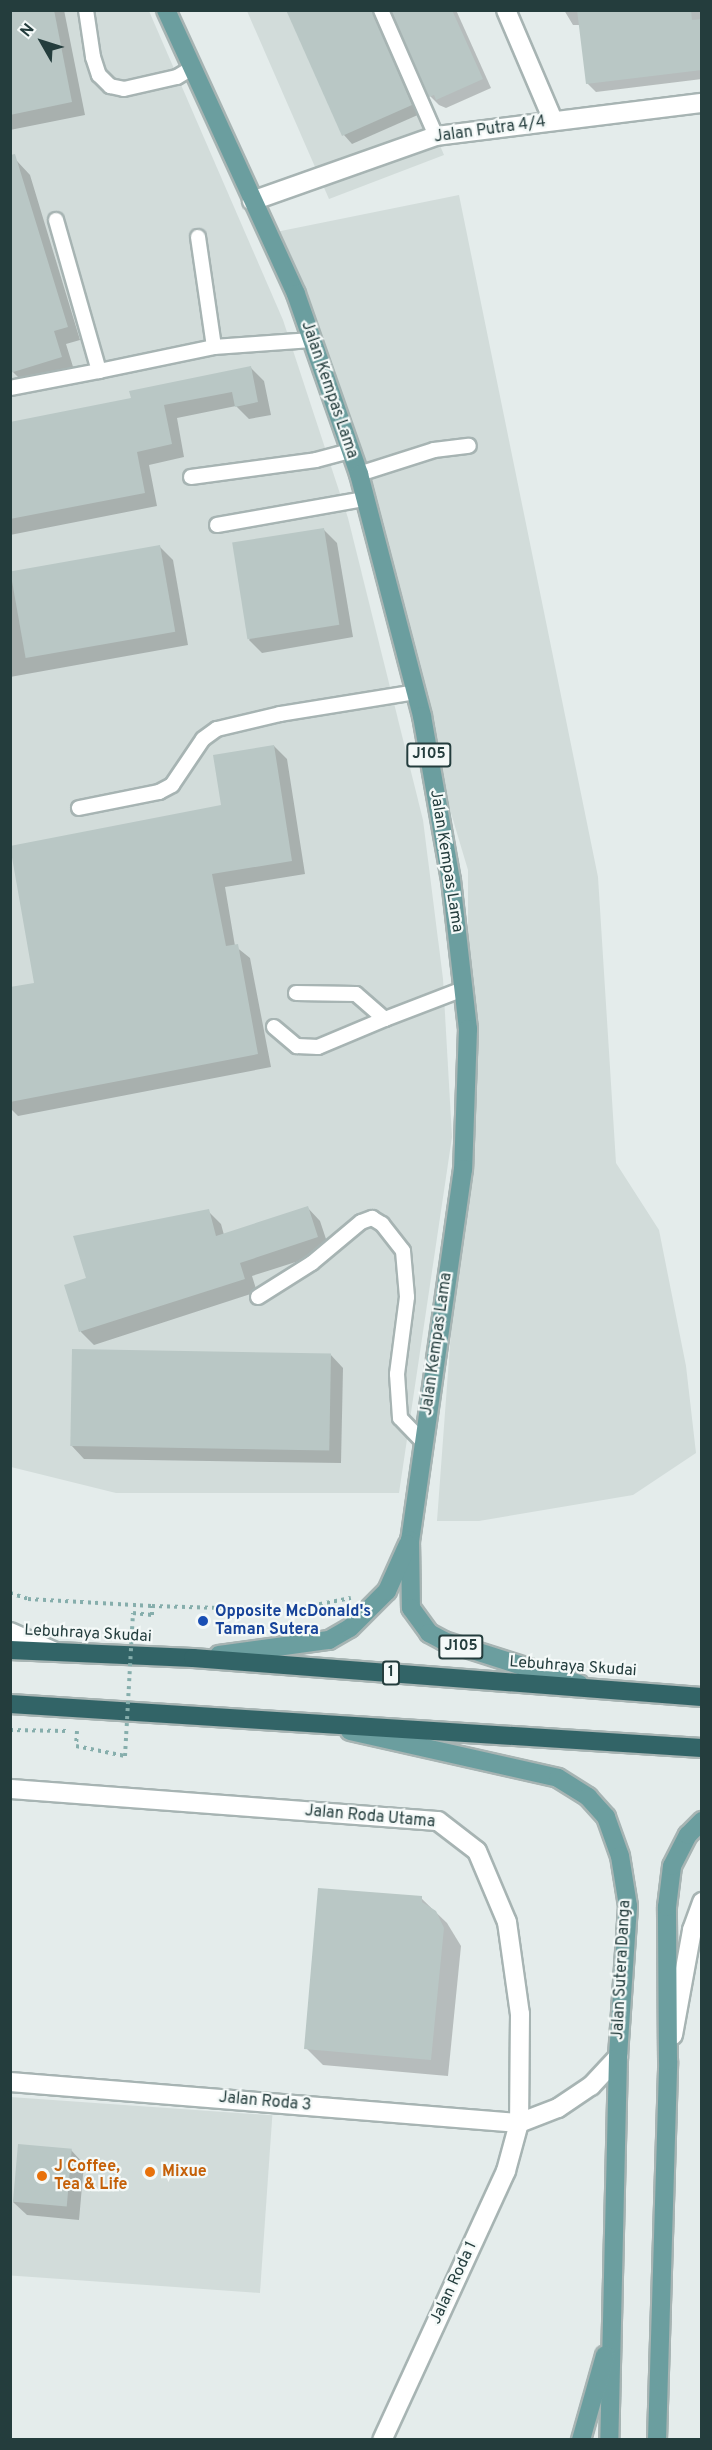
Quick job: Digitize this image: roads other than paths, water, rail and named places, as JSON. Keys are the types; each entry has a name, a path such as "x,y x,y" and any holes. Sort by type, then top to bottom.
{"highway":[{"name":"Lebuhraya Skudai","path":"10,1650 193,1658 702,1697"},
{"path":"10,1704 702,1748"}],"main road":[{"name":"Jalan Kempas Lama","path":"166,10 296,294 359,474 416,692 451,880 468,1029 463,1169 410,1540 411,1608 429,1633 463,1648 590,1687"},
{"name":"Jalan Kempas Lama","path":"193,1658 329,1640 369,1613 387,1591 410,1540"},
{"name":"Jalan Sutera Danga","path":"313,1723 558,1778 588,1797 606,1817 620,1856 628,1906 618,2057 609,2439"},
{"path":"657,2439 668,2061 667,1907 672,1866 688,1835 702,1821"},
{"path":"581,2439 613,2328"}],"street":[{"path":"506,10 553,120"},
{"name":"Jalan Putra 4/4","path":"252,201 436,136 702,103"},
{"path":"10,1632 53,1651"},
{"name":"Jalan Roda Utama","path":"10,1790 438,1821 459,1833 477,1851 507,1922 520,2014 519,2123"},
{"path":"668,2061 692,1930 702,1902"},
{"path":"519,2123 558,2108 591,2086 618,2057"},
{"name":"Jalan Roda 3","path":"10,2082 519,2123"},
{"name":"Jalan Roda 1","path":"382,2439 506,2171 519,2123"}],"lane":[{"path":"86,10 93,57 99,75 110,86 124,89 177,77 192,69"},
{"path":"381,10 436,136"},
{"path":"56,220 99,371"},
{"path":"198,237 214,347"},
{"path":"10,388 214,347 312,340"},
{"path":"359,474 434,450 470,446"},
{"path":"190,477 316,460 350,451"},
{"path":"217,525 365,499"},
{"path":"79,808 159,792 172,785 203,740 217,729 280,714 416,692"},
{"path":"274,1027 297,1046 318,1047 463,989"},
{"path":"296,993 356,994 386,1019"},
{"path":"258,1297 312,1263 361,1222 372,1218 382,1224 403,1251 407,1297 397,1374 400,1418 423,1442"}],"place":[{"name":"Opposite McDonald's Taman Sutera","path":"203,1621"},
{"name":"Mixue","path":"150,2172"},
{"name":"J Coffee, Tea & Life","path":"42,2176"}]}
